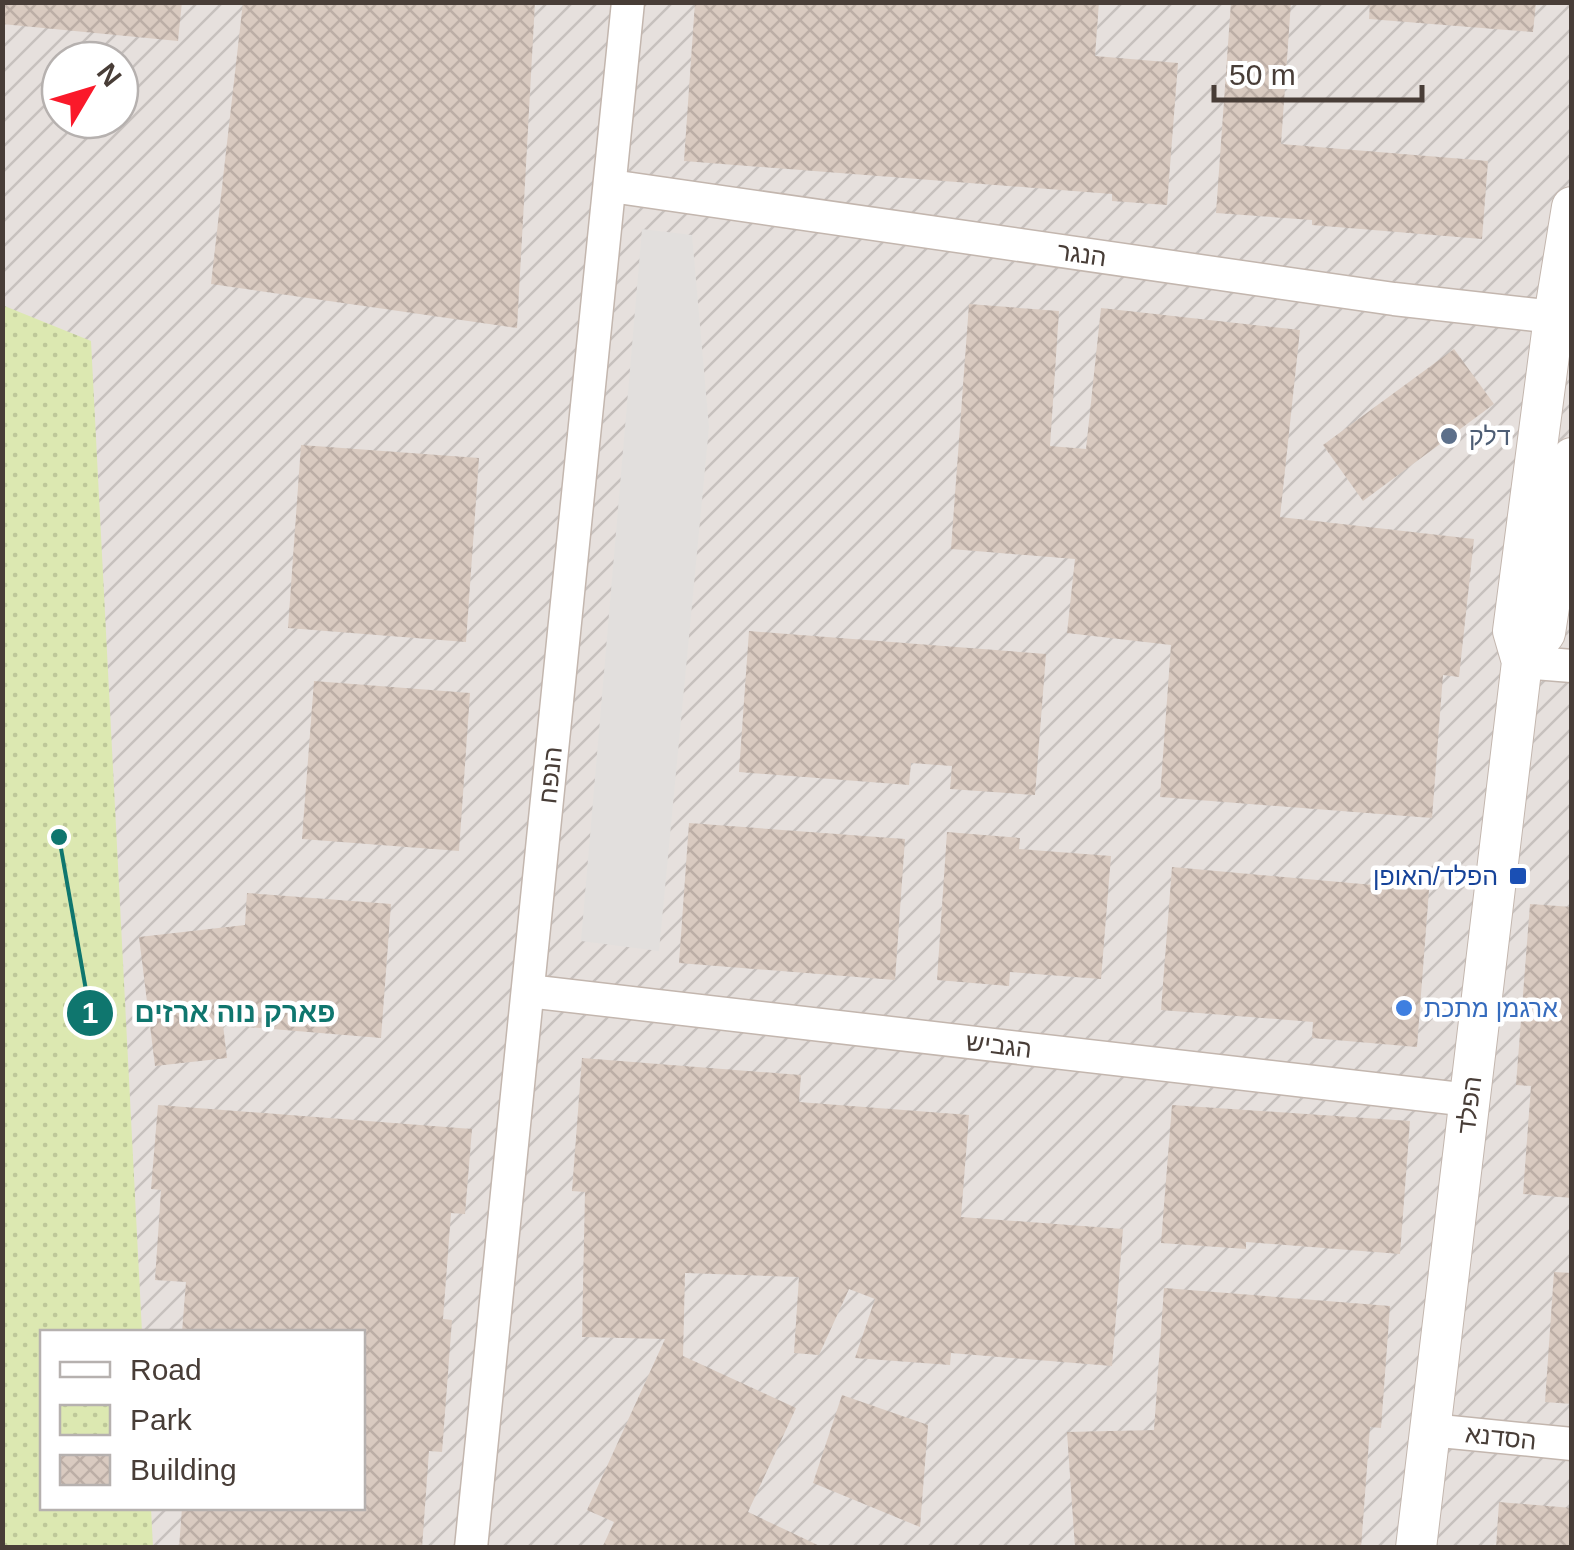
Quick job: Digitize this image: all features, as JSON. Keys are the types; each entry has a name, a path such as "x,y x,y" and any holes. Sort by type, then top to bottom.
{"street":[{"name":"הנפח","path":"471,1548 628,2"},
{"name":"הנגר","path":"611,186 1394,299 1554,317"},
{"name":"הפלד","path":"1416,1548 1522,662 1513,631 1572,207"},
{"name":"הפלד","path":"1522,662 1545,633 1572,458"},
{"path":"1522,662 1572,666"},
{"name":"הגביש","path":"528,991 1470,1100"},
{"name":"הסדנא","path":"1430,1430 1572,1444"}],"shaded area":[{"path":"3,3 1571,3 1571,1547 109,1547 106,1510 365,1510 365,1330 92,1330 3,353"},
{"path":"642,229 692,235 709,427 659,951 581,941"}],"green space":[{"path":"2,305 91,341 142,1330 40,1330 40,1510 151,1510 153,1547 3,1547"},
{"path":"80,1002 95,1052 78,1054 65,1007"}],"building":[{"path":"2,2 182,2 178,41 2,24"},
{"path":"243,2 535,2 517,328 211,284"},
{"path":"695,2 1099,2 1095,56 1178,63 1167,205 1112,201 1112,194 684,161"},
{"path":"1231,2 1291,2 1281,144 1488,161 1482,239 1216,213"},
{"path":"1370,2 1536,2 1533,32 1369,19"},
{"path":"969,304 1059,311 1050,446 1086,449 1101,308 1300,330 1280,517 1474,539 1459,677 1443,675 1432,818 1160,797 1171,645 1067,633 1075,559 951,549"},
{"path":"1454,349 1494,404 1363,501 1323,445"},
{"path":"301,445 479,458 466,642 288,628"},
{"path":"749,631 1046,654 1035,795 950,789 952,766 911,763 909,785 739,772"},
{"path":"314,681 470,693 459,851 302,839"},
{"path":"689,823 905,839 895,980 679,963"},
{"path":"947,832 1020,838 1019,849 1111,856 1101,979 1010,972 1009,986 937,980"},
{"path":"1172,867 1429,890 1417,1047 1312,1038 1313,1022 1161,1010"},
{"path":"247,893 391,904 381,1038 223,1025 227,1058 155,1066 139,937 245,925"},
{"path":"1530,904 1572,907 1572,1198 1523,1194 1531,1086 1516,1085"},
{"path":"582,1058 801,1075 799,1102 969,1115 961,1217 1123,1229 1112,1366 951,1353 950,1365 855,1358 875,1299 849,1289 819,1355 794,1353 799,1277 685,1273 683,1356 796,1408 748,1512 824,1548 602,1548 614,1522 587,1510 665,1339 582,1337 585,1192 572,1191"},
{"path":"158,1105 472,1129 465,1214 451,1213 443,1319 452,1320 442,1452 429,1451 422,1548 179,1548 182,1510 365,1510 365,1330 182,1330 186,1282 155,1280 161,1190 151,1189"},
{"path":"1172,1105 1410,1121 1400,1254 1246,1242 1246,1249 1161,1243"},
{"path":"1554,1272 1572,1273 1572,1404 1545,1402"},
{"path":"1164,1288 1390,1306 1381,1428 1370,1427 1361,1548 1075,1548 1067,1432 1154,1430"},
{"path":"842,1395 928,1425 920,1527 813,1483"},
{"path":"1499,1502 1572,1508 1572,1548 1496,1548"}],"place":[{"name":"דלק","path":"1449,436"},
{"name":"פארק נוה ארזים","path":"59,837"},
{"name":"הפלד/האופן","path":"1518,876"},
{"name":"ארגמן מתכת","path":"1404,1008"}]}
